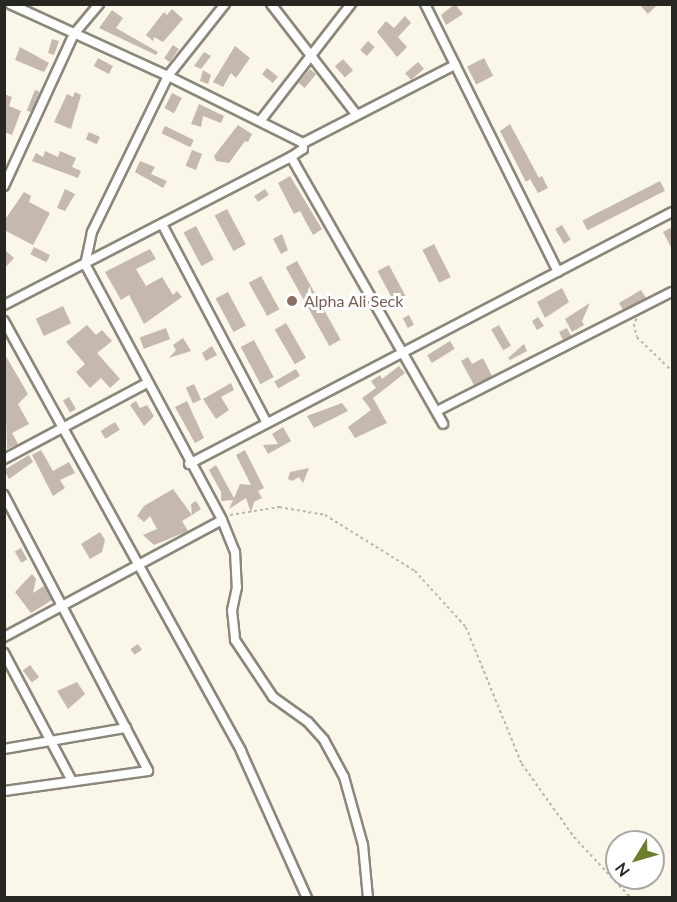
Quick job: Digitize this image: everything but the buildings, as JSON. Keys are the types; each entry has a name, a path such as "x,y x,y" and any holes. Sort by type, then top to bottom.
{"street":[{"path":"9,4 168,76 261,120 303,143"},
{"path":"4,186 74,34 99,4"},
{"path":"225,4 168,76 92,232 85,264 189,464 222,520 235,552 237,587 232,616 235,640 273,697 308,722 324,740 344,777 363,845 368,897"},
{"path":"271,4 356,114"},
{"path":"261,120 309,53 351,4"},
{"path":"425,4 558,272"},
{"path":"303,143 455,65"},
{"path":"4,305 291,158 303,149 303,143"},
{"path":"291,158 443,424"},
{"path":"189,464 672,212"},
{"path":"162,224 267,423"},
{"path":"437,411 672,292"},
{"path":"4,321 141,565 259,787 307,897"},
{"path":"4,459 147,383"},
{"path":"4,495 148,771 4,791"},
{"path":"4,637 222,520"},
{"path":"4,653 72,781"},
{"path":"4,749 126,728"}],"path":[{"path":"639,317 634,324 637,337 672,371"},
{"path":"222,520 279,507 326,515 415,571 466,627 522,764 574,837 631,897"}],"place":[{"name":"Alpha Ali Seck","path":"292,301"}]}
